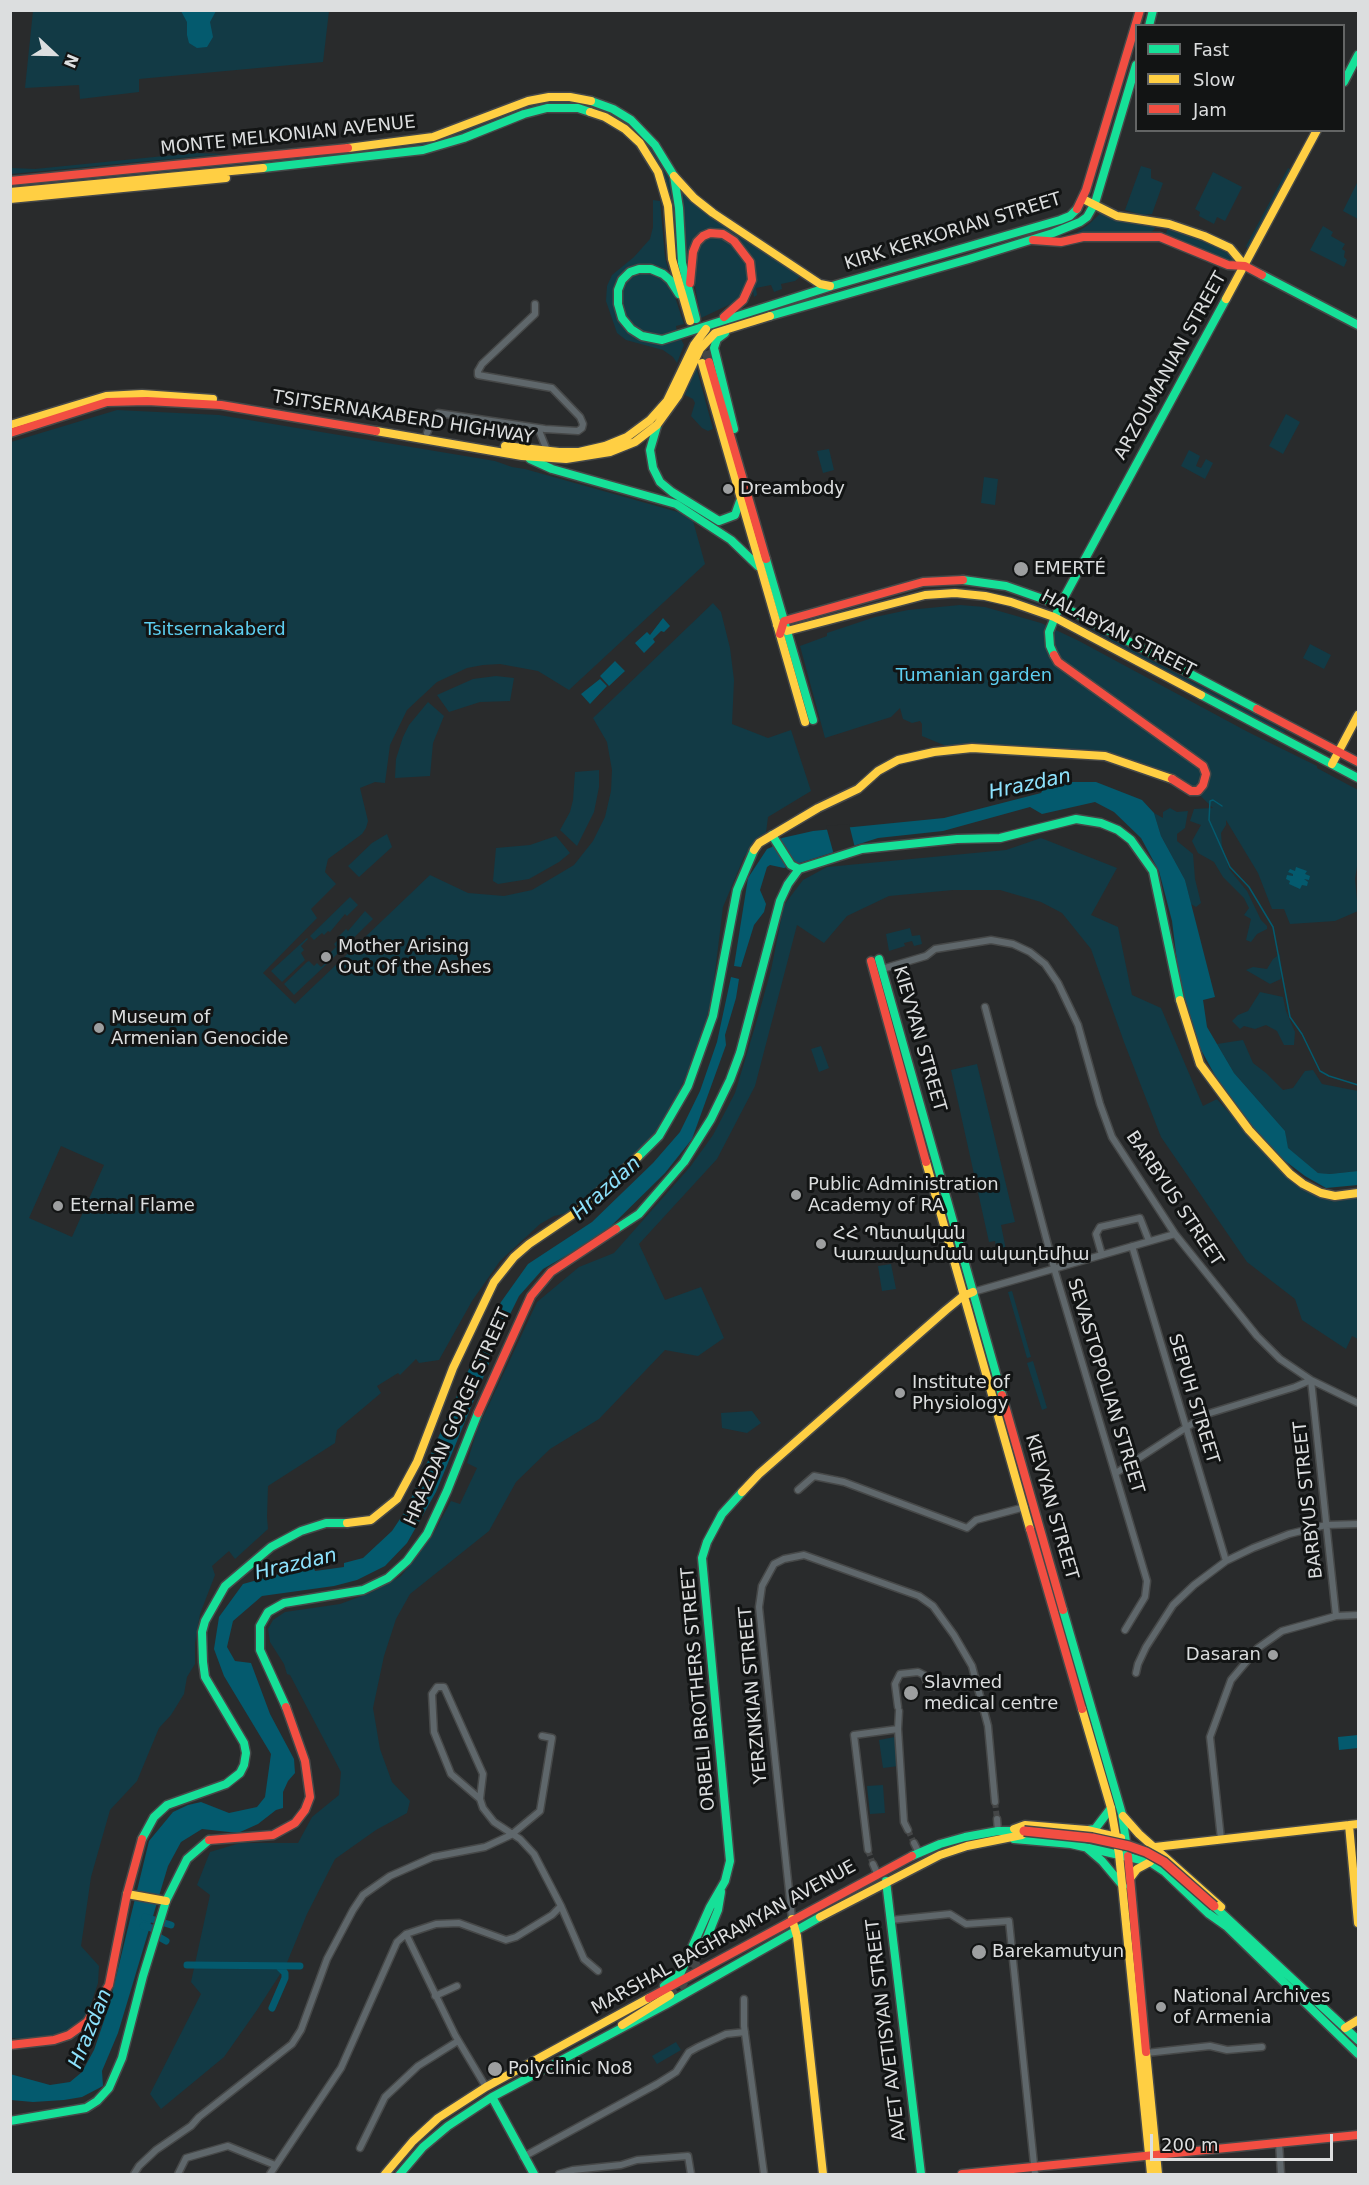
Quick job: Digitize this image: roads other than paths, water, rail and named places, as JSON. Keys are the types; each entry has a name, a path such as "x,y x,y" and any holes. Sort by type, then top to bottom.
{"main road":[{"name":"KIRK KERKORIAN STREET","path":"687,299 663,274 651,269 630,272 622,280 618,290 618,304 622,318 631,329 642,336 662,340 832,286 1060,220 1076,211 1083,199 1135,27"},
{"path":"1345,80 1359,55"},
{"name":"KIRK KERKORIAN STREET","path":"734,326 866,290 1053,233 1080,222 1087,217 1095,203 1135,72"},
{"name":"MONTE MELKONIAN AVENUE","path":"10,181 255,156 374,147 433,137 528,101 549,97 570,97 591,101 631,120 655,145 674,176 687,299"},
{"name":"MONTE MELKONIAN AVENUE","path":"10,192 309,164 423,150 443,145 524,114 547,108 578,108 605,117 625,129 640,142 658,172 668,206 672,259 693,320"},
{"name":"ARZOUMANIAN STREET","path":"774,838 818,808 858,789 878,771 898,760 934,752 972,748 1105,756 1172,779 1191,790 1198,790 1206,780 1203,766 1058,662 1048,639 1060,605 1316,132"},
{"path":"374,147 375,157"},
{"path":"237,159 238,171"},
{"path":"10,199 281,173 309,164"},
{"path":"674,176 694,198 713,213 820,284 832,286"},
{"path":"1083,199 1117,216 1168,224 1211,239 1230,248 1245,266 1359,325"},
{"path":"687,299 690,264 697,242 710,233 728,237 750,262 752,280 743,300 720,321"},
{"path":"1029,240 1061,242 1083,237 1160,237 1228,265 1245,266"},
{"path":"734,326 720,336 714,348 750,486 756,528"},
{"name":"TSITSERNAKABERD HIGHWAY","path":"10,433 107,402 147,401 221,405 522,456 566,459 596,456 635,442 657,425 673,404 695,357 704,344 715,333 734,326"},
{"name":"TSITSERNAKABERD HIGHWAY","path":"10,425 106,396 142,394 224,400 528,450 586,451 616,442 639,429 660,409 672,391 694,345 708,327"},
{"path":"781,628 760,569 706,362 756,528 781,628 809,721"},
{"path":"657,425 650,450 652,468 660,482 719,521 736,514 740,498"},
{"path":"522,456 552,469 676,504 731,540 760,569"},
{"name":"HALABYAN STREET","path":"781,628 909,586 939,580 963,580 1006,586 1060,605 1359,762"},
{"name":"HALABYAN STREET","path":"781,628 925,595 955,593 1011,602 1054,617 1359,778"},
{"path":"1332,764 1359,715"},
{"path":"10,2045 61,2038 78,2030 87,2022 108,1985 144,1833 154,1817 167,1805 226,1784 240,1773 244,1765 246,1753 244,1743 205,1677 203,1662 202,1632 205,1621 225,1586 271,1547 301,1531 326,1524 359,1523 371,1520 397,1499 417,1462 453,1368 494,1282 514,1257 578,1211 622,1173 658,1136 675,1110 688,1086 713,1016 736,890 752,852 759,843 774,838 795,867 862,849 957,839 1000,838 1076,819 1101,823 1118,830 1131,840 1153,871 1180,1001 1200,1064 1249,1130 1277,1162 1296,1179 1321,1193 1335,1196 1359,1193"},
{"name":"HRAZDAN GORGE STREET","path":"10,2121 86,2108 97,2101 109,2088 122,2058 164,1904 187,1859 211,1838 273,1835 295,1823 305,1810 310,1797 305,1761 292,1719 260,1650 260,1626 268,1612 284,1603 363,1590 388,1578 407,1561 428,1534 483,1402 531,1296 550,1272 639,1214 684,1162 711,1119 740,1053 780,901 795,867"},
{"name":"KIEVYAN STREET","path":"888,1004 882,969 875,960 925,1137 973,1292 1025,1507 1122,1814 1121,1846"},
{"name":"KIEVYAN STREET","path":"925,1137 963,1296 1012,1448 1077,1673 1121,1846"},
{"name":"ORBELI BROTHERS STREET","path":"636,2004 681,1972 710,1906 728,1874 730,1848 703,1579 702,1558 707,1542 722,1514 759,1474 845,1396 963,1296 973,1292"},
{"path":"1008,1834 1024,1825 1095,1829 1111,1808"},
{"path":"1122,1814 1139,1834 1218,1904 1227,1922"},
{"path":"1150,1862 1150,1852 1155,1847 1354,1825 1359,1923"},
{"name":"MARSHAL BAGHRAMYAN AVENUE","path":"386,2175 413,2141 438,2118 486,2087 792,1919 875,1868 940,1844 998,1830 1008,1834"},
{"path":"1087,1830 1121,1846 1165,1872 1209,1914 1227,1922 1359,2040"},
{"path":"1086,1847 1092,1840 1087,1830"},
{"name":"MARSHAL BAGHRAMYAN AVENUE","path":"400,2175 423,2147 448,2126 492,2097 614,2030 630,2025 795,1930 940,1855 1008,1834 1024,1833 1079,1836 1121,1846"},
{"path":"1008,1834 1086,1847 1121,1846 1139,1849 1159,1858 1213,1907 1359,2054"},
{"path":"1121,1846 1131,1877 1134,1936 1146,2053 1151,2175"},
{"path":"1121,1846 1123,1886 1152,2156 1158,2175"},
{"path":"1086,1847 1098,1857 1123,1886"},
{"path":"1131,1877 1137,1869 1150,1862"},
{"name":"AVET AVETISYAN STREET","path":"886,1881 921,2175"},
{"name":"ORBELI BROTHERS STREET","path":"706,1940 718,1910 722,1888"},
{"path":"131,1894 164,1904"},
{"path":"792,1919 823,2175"},
{"path":"614,2030 631,2017 670,1995"},
{"path":"1346,2028 1359,2020"},
{"path":"492,2097 534,2175"},
{"path":"962,2175 1035,2171 1359,2134"}],"street":[{"path":"427,433 438,413 538,428 578,431 582,428 580,417 552,388 478,375 477,371 535,314 535,304"},
{"path":"538,428 546,448"},
{"name":"BARBYUS STREET","path":"882,969 926,956 935,949 991,940 1013,944 1030,952 1045,964 1058,983 1078,1025 1100,1104 1112,1137 1175,1234 1257,1336 1280,1359 1311,1380 1359,1403"},
{"name":"SEVASTOPOLIAN STREET","path":"985,1007 1054,1268 1147,1581 1145,1597 1125,1630"},
{"path":"1102,1255 1096,1234 1100,1227 1140,1218 1149,1241"},
{"path":"973,1292 1175,1234"},
{"name":"SEPUH STREET","path":"1132,1246 1226,1561"},
{"path":"1116,1473 1207,1414 1311,1380"},
{"name":"BARBYUS STREET","path":"1311,1380 1336,1616"},
{"path":"798,1490 814,1476 844,1482 967,1528 976,1520 1025,1507"},
{"path":"1136,1673 1146,1647 1173,1605 1194,1585 1226,1561 1289,1534 1326,1525 1359,1524"},
{"name":"YERZNKIAN STREET","path":"792,1919 759,1607 762,1586 774,1564 784,1559 804,1555 927,1600 972,1666 988,1726 995,1802"},
{"path":"1221,1839 1210,1737 1231,1680 1258,1648 1282,1631 1336,1616 1359,1616"},
{"path":"908,1830 904,1821 898,1729 896,1683 900,1674 918,1672 924,1675 929,1687 976,1680"},
{"path":"480,1799 451,1774 434,1732 432,1694 437,1687 444,1687 483,1774 480,1799 483,1808 494,1822 519,1839 534,1854 561,1906 584,1959 598,1971"},
{"path":"868,1850 854,1735 898,1729"},
{"path":"134,2175 139,2166 156,2150 191,2126 199,2117 292,2044 301,2030 327,1959 363,1895 390,1876 433,1857 485,1847 511,1835 540,1811 552,1738 542,1736"},
{"path":"997,1819 998,1830"},
{"path":"914,1843 919,1852"},
{"path":"270,2175 275,2164 341,2068 397,1942 405,1934 435,1924 459,1923 506,1940 516,1937 552,1915 561,1906"},
{"path":"891,1920 950,1914 966,1924 1009,1921 1035,2171"},
{"path":"405,1934 458,2041 486,2087"},
{"path":"435,1996 457,1986"},
{"path":"744,1999 745,2032 764,2175"},
{"path":"523,2157 676,2072 689,2052 726,2034 745,2032"},
{"path":"360,2148 385,2097 418,2066 458,2041"},
{"path":"1146,2053 1210,2046 1227,2050 1262,2047"},
{"path":"1279,2143 1281,2175"},
{"path":"178,2175 186,2158 228,2146 275,2164"},
{"path":"559,2175 565,2171 621,2165 637,2160 688,2156 691,2175"}],"waterway":[{"path":"1222,806 1213,800 1210,801 1209,820 1230,867 1249,887 1273,927 1290,1017 1302,1034 1320,1071 1358,1085"},
{"path":"145,1917 171,1925"},
{"path":"143,1926 152,1928 159,1937 166,1941"},
{"path":"187,1965 300,1966"},
{"path":"272,2008 285,1978 285,1973 279,1967"}],"tunnel":[{"path":"702,338 709,362"},
{"path":"995,1802 997,1819"},
{"path":"908,1830 914,1843"},
{"path":"868,1850 873,1864"},
{"path":"670,1995 692,1972 706,1940"}],"place":[{"name":"Dreambody","path":"728,489"},
{"name":"EMERTÉ","path":"1021,569"},
{"name":"Mother Arising Out Of the Ashes","path":"326,957"},
{"name":"Museum of Armenian Genocide","path":"99,1028"},
{"name":"Public Administration Academy of RA","path":"796,1195"},
{"name":"Eternal Flame","path":"58,1206"},
{"name":"ՀՀ Պետական Կառավարման ակադեմիա","path":"821,1244"},
{"name":"Institute of Physiology","path":"900,1393"},
{"name":"Dasaran","path":"1273,1655"},
{"name":"Slavmed medical centre","path":"911,1693"},
{"name":"Barekamutyun","path":"979,1952"},
{"name":"National Archives of Armenia","path":"1161,2007"},
{"name":"Polyclinic No8","path":"495,2069"}],"park label":[{"name":"Tsitsernakaberd","path":"215,630"},
{"name":"Tumanian garden","path":"974,676"}],"water label":[{"name":"Hrazdan","path":"1030,785"},
{"name":"Hrazdan","path":"607,1189"},
{"name":"Hrazdan","path":"296,1565"},
{"name":"Hrazdan","path":"91,2029"}]}
